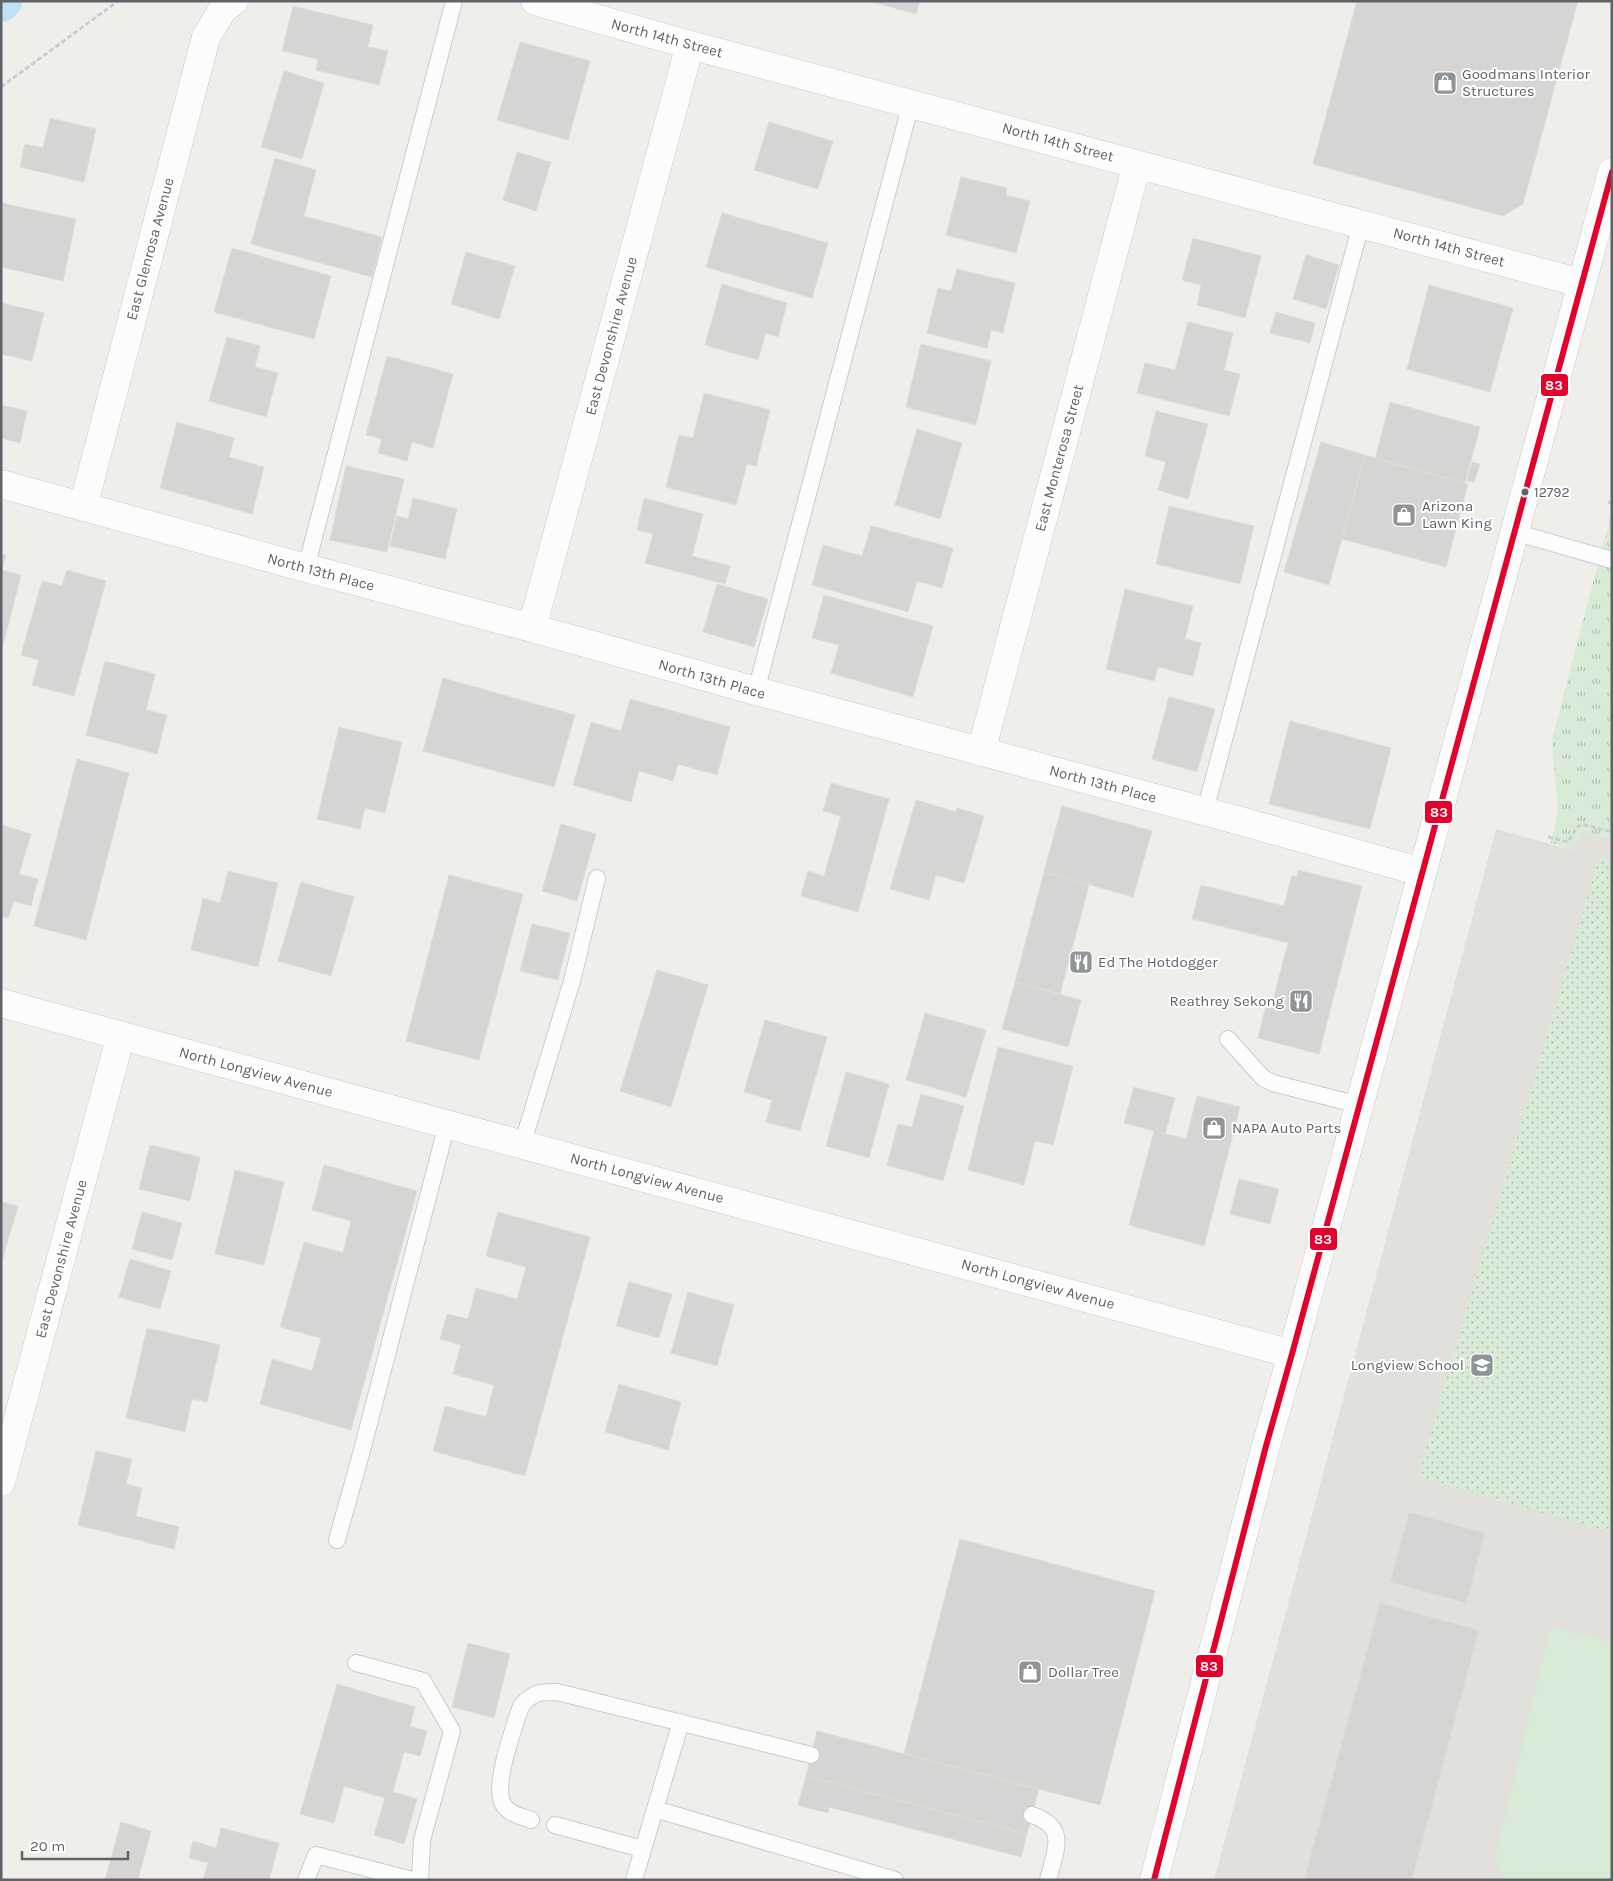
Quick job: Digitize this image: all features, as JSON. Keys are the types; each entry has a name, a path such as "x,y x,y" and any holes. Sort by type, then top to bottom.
{"street":[{"name":"East Glenrosa Avenue","path":"83,506 206,37 224,10 234,1"},
{"name":"North 14th Street","path":"535,1 690,45 1582,283"},
{"name":"East Devonshire Avenue","path":"532,628 690,45"},
{"name":"East Monterosa Street","path":"981,752 1137,164"},
{"path":"1154,1880 1266,1446 1612,172"},
{"name":"North 13th Place","path":"1,484 532,628 756,692 1205,811 1422,872"},
{"name":"North Longview Avenue","path":"1,1003 1292,1354"},
{"name":"East Devonshire Avenue","path":"1,1482 121,1035"}],"lane":[{"path":"306,568 454,1"},
{"path":"756,692 911,103"},
{"path":"1205,811 1361,224"},
{"path":"1514,532 1612,560"},
{"path":"522,1145 572,981 597,878"},
{"path":"1228,1039 1252,1068 1268,1081 1359,1105"},
{"path":"337,1540 369,1425 447,1124"},
{"path":"356,1663 423,1681 452,1731 422,1840 420,1880"},
{"path":"532,1820 512,1814 503,1803 500,1786 521,1706 528,1697 540,1692 557,1692 811,1755"},
{"path":"634,1880 681,1722"},
{"path":"655,1809 895,1880"},
{"path":"1032,1815 1042,1818 1052,1825 1056,1836 1056,1848 1048,1880"},
{"path":"555,1826 642,1849"},
{"path":"306,1880 316,1855 412,1880"}],"path":[{"path":"1,86 118,1"},
{"path":"1548,837 1568,842 1578,826 1585,824 1612,832"}],"shaded area":[{"name":"Longview School","path":"1496,829 1571,850 1583,832 1612,839 1612,1880 1214,1880"}],"green space":[{"path":"1612,510 1612,839 1583,832 1572,850 1551,843 1558,809 1552,745 1553,735"},
{"path":"1599,857 1612,861 1612,1533 1418,1476"},
{"path":"1551,1627 1612,1642 1612,1880 1505,1880 1495,1857"}],"building":[{"path":"869,1 920,1 916,14"},
{"name":"Goodmans Interior Structures","path":"1357,1 1578,1 1523,204 1503,216 1313,164"},
{"path":"293,6 373,25 368,47 388,51 379,85 316,70 318,59 282,51"},
{"path":"520,42 590,61 568,140 497,120"},
{"path":"284,71 324,83 302,159 261,147"},
{"path":"50,118 96,129 84,182 20,167 25,144 43,148"},
{"path":"769,122 833,141 818,189 754,170"},
{"path":"517,152 551,162 536,211 503,200"},
{"path":"275,158 316,170 304,216 382,237 372,277 251,244"},
{"path":"961,177 1007,188 1006,195 1030,201 1016,253 946,235"},
{"path":"1,203 76,219 63,281 1,267"},
{"path":"722,213 828,243 812,298 706,267"},
{"path":"1193,238 1261,256 1245,318 1197,305 1201,285 1182,280"},
{"path":"232,248 331,276 314,339 214,312"},
{"path":"466,252 515,266 499,319 451,304"},
{"path":"1306,255 1339,265 1326,309 1293,299"},
{"path":"957,269 1015,283 1003,333 991,330 987,348 927,333 938,288 951,291"},
{"path":"722,284 787,303 778,337 766,333 758,360 705,345"},
{"path":"1429,285 1513,308 1490,392 1407,369"},
{"path":"1,303 44,313 32,361 1,354"},
{"path":"1276,312 1315,323 1310,343 1270,333"},
{"path":"1188,322 1233,333 1224,370 1240,374 1229,416 1137,393 1145,363 1175,370"},
{"path":"227,337 260,346 255,367 278,373 266,417 209,401"},
{"path":"921,344 991,361 976,425 906,407"},
{"path":"387,356 453,374 433,448 412,442 407,461 378,453 382,439 366,435"},
{"path":"704,393 770,410 756,466 747,464 736,505 666,487 679,435 693,438"},
{"path":"1390,402 1480,427 1465,483 1375,459"},
{"path":"1,405 27,411 20,443 1,438"},
{"path":"1156,411 1208,424 1188,499 1158,490 1166,462 1145,456"},
{"path":"177,422 234,438 229,457 264,467 252,514 160,488"},
{"path":"917,429 962,443 940,519 895,505"},
{"path":"1321,442 1365,455 1329,585 1284,572"},
{"path":"1365,455 1468,484 1446,567 1342,539"},
{"path":"1472,462 1480,464 1474,482 1467,481"},
{"path":"346,466 404,479 387,552 330,540"},
{"path":"413,498 457,509 445,559 390,546 397,516 408,519"},
{"path":"644,498 703,514 692,556 730,566 725,584 645,563 653,534 637,530"},
{"path":"1169,506 1254,526 1240,584 1156,564"},
{"path":"871,526 953,548 942,588 917,581 908,612 812,585 823,545 862,556"},
{"path":"1,554 6,555 2,570 21,575 2,649"},
{"path":"67,570 106,581 74,696 32,685 39,660 21,655 42,581 62,586"},
{"path":"717,584 768,599 754,647 703,632"},
{"path":"1125,589 1193,606 1185,639 1201,643 1193,676 1158,667 1154,681 1106,669"},
{"path":"824,595 933,626 913,697 831,673 839,645 812,638"},
{"path":"105,661 155,674 146,710 167,715 157,754 86,735"},
{"path":"443,678 575,715 554,787 423,751"},
{"path":"1169,697 1215,709 1197,772 1152,759"},
{"path":"630,699 730,727 717,775 678,764 673,781 639,771 631,802 573,785 591,722 621,731"},
{"path":"1290,721 1391,748 1370,829 1269,804"},
{"path":"339,727 402,742 385,813 365,808 360,829 317,819"},
{"path":"77,759 129,773 86,940 34,926"},
{"path":"831,783 889,799 858,912 801,896 808,871 824,876 841,816 823,811"},
{"path":"916,800 956,812 957,808 984,816 964,883 936,875 929,900 890,889"},
{"path":"1062,806 1152,831 1133,897 1044,872"},
{"path":"561,824 596,834 577,901 542,891"},
{"path":"2,825 31,834 19,874 38,879 31,906 14,901 8,918 1,916"},
{"path":"1298,870 1362,886 1319,1054 1258,1038 1266,1006 1271,1007 1288,943 1192,919 1201,885 1284,906 1292,875 1297,877"},
{"path":"228,871 278,883 258,967 191,950 203,898 220,903"},
{"path":"1044,872 1089,885 1060,994 1015,982"},
{"path":"449,875 523,894 479,1060 406,1041"},
{"path":"301,882 354,897 331,976 278,961"},
{"path":"532,924 570,933 558,980 520,971"},
{"path":"657,970 708,985 671,1107 620,1091"},
{"path":"1015,982 1081,1000 1068,1047 1002,1029"},
{"path":"925,1013 986,1030 966,1097 906,1080"},
{"path":"765,1020 827,1037 800,1131 766,1122 772,1100 744,1092"},
{"path":"998,1047 1073,1066 1053,1145 1035,1141 1024,1185 968,1170"},
{"path":"846,1072 889,1084 869,1158 826,1146"},
{"path":"1134,1087 1175,1098 1165,1134 1124,1123"},
{"path":"921,1094 964,1106 943,1181 887,1165 898,1124 912,1127"},
{"path":"1197,1096 1240,1107 1204,1246 1129,1225 1154,1131 1186,1139"},
{"path":"150,1145 200,1157 190,1201 139,1189"},
{"path":"324,1165 417,1191 351,1430 260,1404 272,1359 312,1371 321,1338 280,1327 304,1242 343,1253 351,1221 312,1210"},
{"path":"235,1170 284,1182 264,1265 215,1254"},
{"path":"1239,1179 1279,1189 1270,1224 1230,1214"},
{"path":"1,1202 18,1206 1,1264"},
{"path":"142,1212 182,1223 172,1260 132,1249"},
{"path":"498,1212 590,1237 525,1476 433,1451 445,1406 486,1417 494,1385 453,1374 461,1345 440,1339 447,1314 468,1319 476,1288 517,1299 526,1267 486,1256"},
{"path":"130,1259 171,1271 160,1309 119,1297"},
{"path":"629,1282 672,1294 659,1338 616,1326"},
{"path":"688,1292 734,1305 717,1366 671,1353"},
{"path":"147,1328 220,1345 207,1402 192,1399 185,1432 126,1418"},
{"path":"619,1384 681,1402 668,1450 605,1432"},
{"path":"96,1451 132,1459 126,1484 142,1488 136,1516 179,1527 174,1549 78,1525"},
{"path":"1409,1512 1485,1533 1466,1603 1390,1582"},
{"name":"Dollar Tree","path":"960,1539 1155,1591 1100,1805 904,1754"},
{"path":"1380,1603 1479,1630 1412,1880 1304,1880"},
{"path":"468,1643 510,1654 494,1718 452,1707"},
{"path":"337,1684 415,1707 410,1726 427,1731 420,1756 404,1752 393,1792 417,1799 404,1844 374,1835 385,1798 344,1786 334,1823 300,1814"},
{"path":"817,1731 1039,1789 1027,1834 806,1776"},
{"path":"806,1776 1027,1834 1021,1857 829,1807 828,1813 798,1805"},
{"path":"121,1822 151,1831 138,1880 105,1880"},
{"path":"221,1828 279,1843 269,1880 203,1880 208,1863 189,1858 193,1841 216,1848"}],"transit line":[{"name":"83","path":"1154,1880 1266,1446 1612,172"}],"place":[{"name":"Goodmans Interior Structures","path":"1445,83"},
{"name":"12792","path":"1525,492"},
{"name":"Arizona Lawn King","path":"1404,515"},
{"name":"Ed The Hotdogger","path":"1081,962"},
{"name":"Reathrey Sekong","path":"1301,1001"},
{"name":"NAPA Auto Parts","path":"1214,1128"},
{"name":"Longview School","path":"1482,1365"},
{"name":"Dollar Tree","path":"1030,1672"}]}
